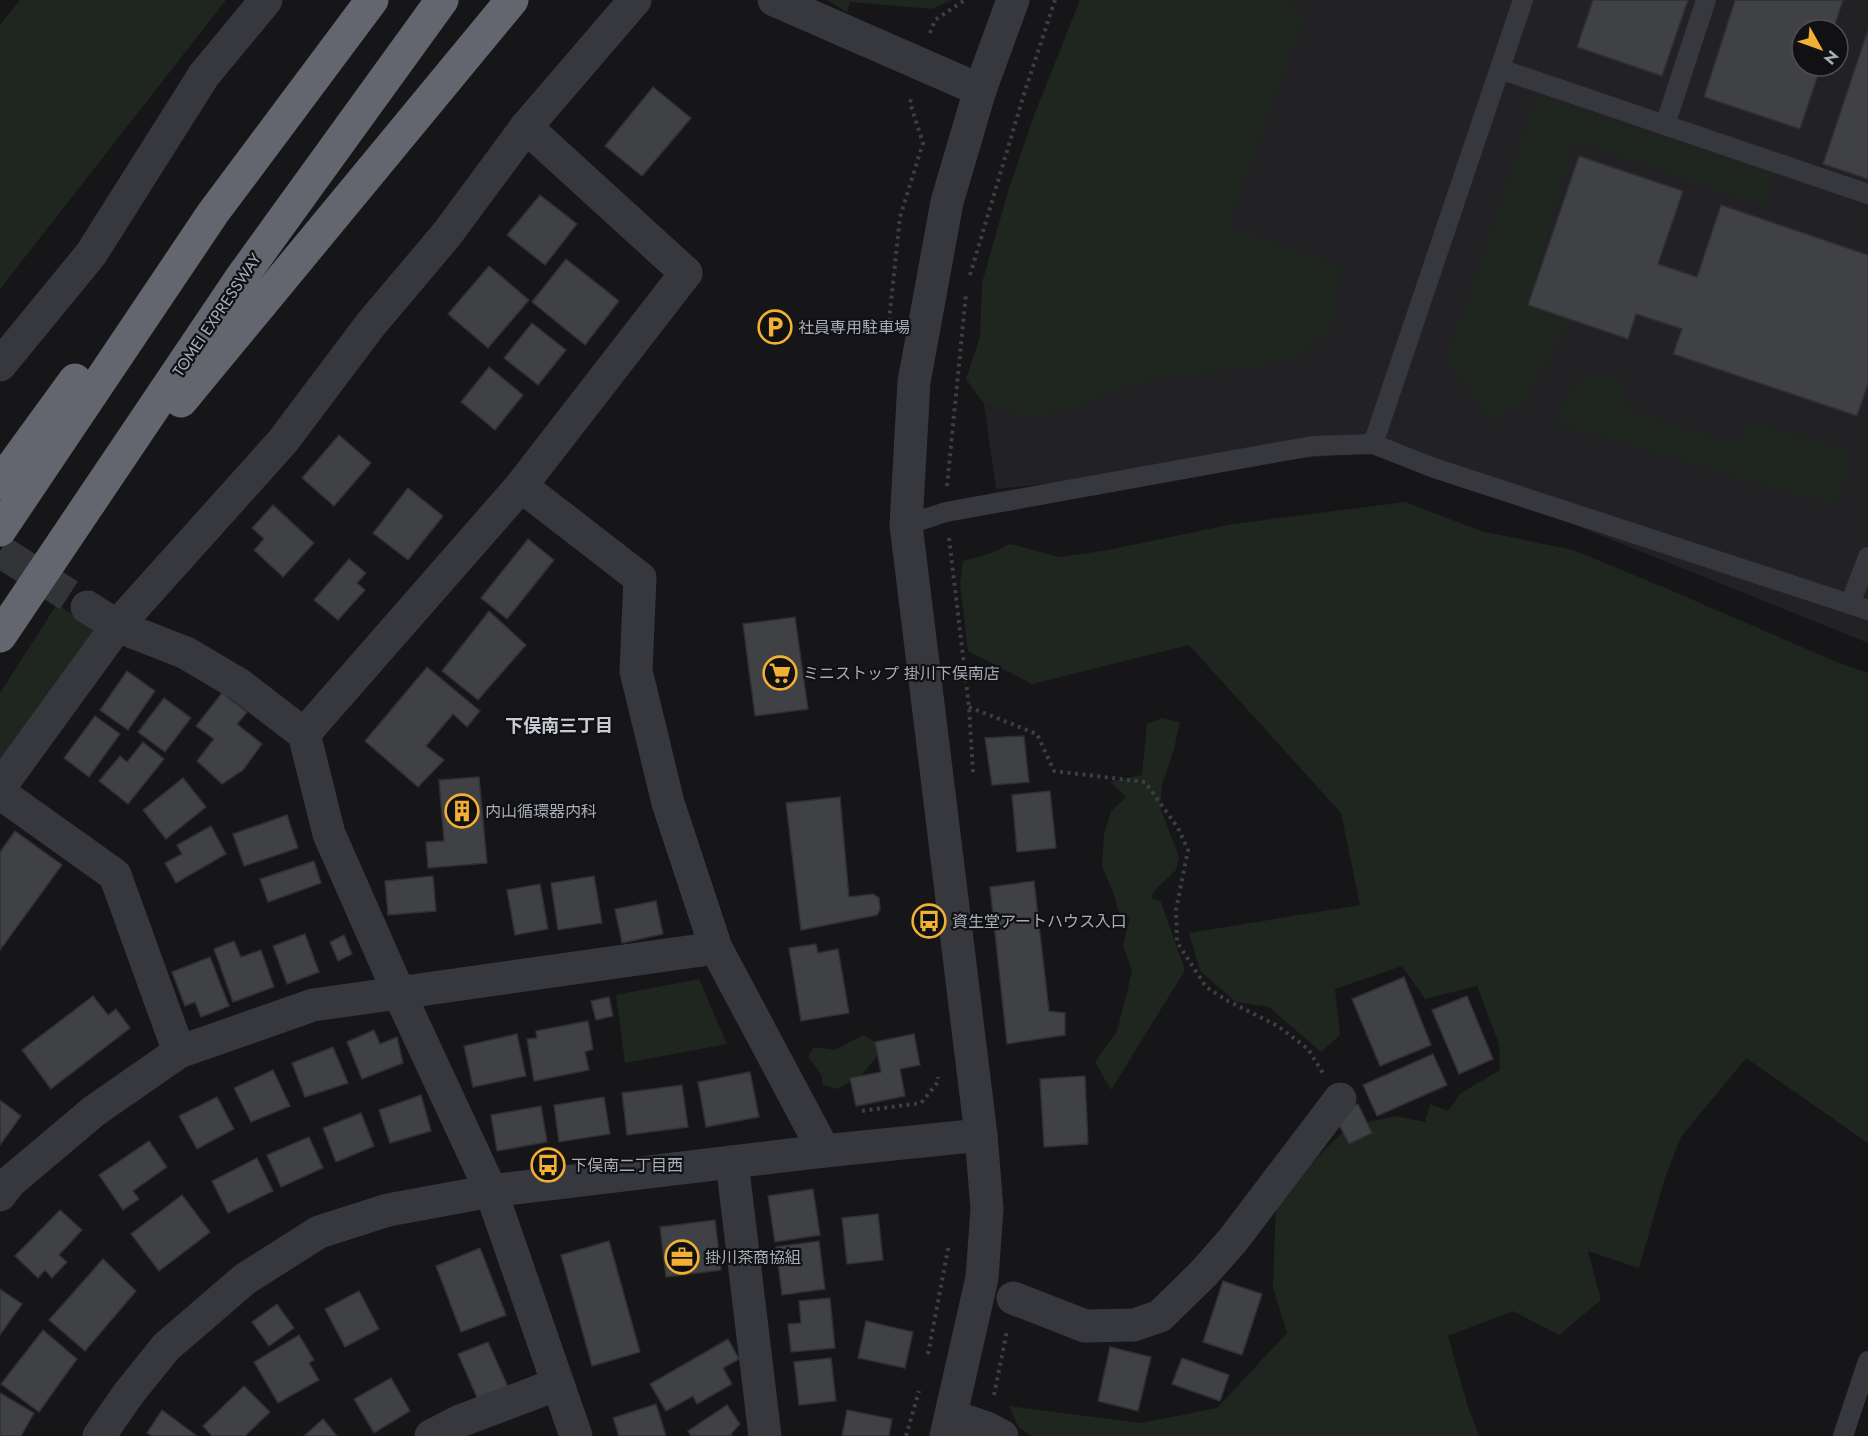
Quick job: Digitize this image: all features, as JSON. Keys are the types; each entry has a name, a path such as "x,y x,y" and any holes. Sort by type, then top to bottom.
{"highway":[{"path":"0,530 213,213 372,0"},
{"name":"TOMEI EXPRESSWAY","path":"0,636 241,278 442,0"},
{"path":"55,553 512,0"},
{"path":"0,483 83,368 213,213"}],"street":[{"path":"0,365 91,254 204,75 266,0"},
{"path":"0,787 117,626 283,441 371,324 447,234 526,127 635,0"},
{"path":"774,0 980,90"},
{"path":"1002,1436 987,1428 949,1426 979,1289 987,1209 981,1135 906,525 914,382 947,202 980,90 1013,0"},
{"path":"304,734 521,486 686,273 526,127"},
{"path":"521,486 640,578 636,670 668,803 716,948 824,1151"},
{"path":"87,607 117,626 186,653 240,685 304,734 329,834 399,993 491,1191 576,1436"},
{"path":"0,793 115,875 179,1052"},
{"path":"0,1195 10,1182 94,1111 179,1052 313,1005 716,948"},
{"path":"1013,1298 1085,1326 1134,1325 1160,1316 1203,1274 1233,1240 1340,1099"},
{"path":"99,1436 129,1393 166,1347 245,1279 319,1232 388,1210 491,1191 824,1151 981,1135"},
{"path":"732,1162 765,1436"},
{"path":"431,1436 460,1421 558,1384"}],"lane":[{"path":"1373,444 1523,0"},
{"path":"1665,125 1706,0"},
{"path":"1500,69 1868,194"},
{"path":"906,525 946,512 1312,446 1373,444 1434,468 1859,607 1868,556"},
{"path":"979,1289 1013,1298"},
{"path":"1843,1436 1868,1361"}],"path":[{"path":"947,488 967,285 1024,94 1055,0"},
{"path":"969,707 1037,734 1054,771 1145,782 1178,828 1188,850 1176,910 1177,942 1206,987 1228,1001 1278,1026 1308,1049 1340,1099"},
{"path":"926,1365 950,1237"},
{"path":"906,1436 921,1387"}],"shaded area":[{"path":"20,0 226,0 0,289 0,25"},
{"path":"827,0 952,0 932,9 850,2 847,12"},
{"path":"1080,0 1282,0 1304,18 1228,226 1342,267 1335,315 1327,331 1299,357 1272,364 1148,381 1121,388 1065,412 1055,411 1029,417 984,404 966,379 980,337 982,283 1009,188 1035,113"},
{"path":"1092,0 1868,0 1868,643 1389,450 996,489 984,404 1037,158"},
{"path":"1537,97 1773,175 1764,206 1574,141 1528,304 1570,319 1524,404 1490,419 1446,360"},
{"path":"1584,373 1624,380 1628,410 1737,444 1748,422 1845,448 1852,462 1834,505 1554,423"},
{"path":"1405,502 1481,531 1573,550 1839,663 1868,673 1868,1143 1746,1058 1681,1137 1665,1178 1639,1268 1588,1251 1601,1300 1559,1335 1513,1311 1448,1336 1468,1407 1479,1436 1032,1436 1019,1428 1009,1406 1141,1423 1217,1408 1287,1333 1273,1288 1276,1200 1350,1126 1396,1116 1425,1122 1430,1104 1448,1111 1461,1093 1500,1070 1499,1044 1477,986 1425,999 1402,966 1335,989 1340,1035 1321,1052 1269,1007 1236,1002 1200,971 1189,933 1360,905 1341,813 1189,645 1032,684 968,651 960,585 963,561 992,553 1010,544 1059,557 1108,550 1233,524"},
{"path":"57,604 97,630 0,761 0,693"},
{"path":"1162,718 1180,722 1162,784 1160,807 1179,857 1176,870 1155,890 1151,898 1161,902 1185,970 1111,1090 1095,1062 1117,1031 1132,970 1123,946 1130,917 1120,918 1114,895 1102,866 1104,835 1111,811 1126,797 1110,782 1142,775 1147,724"},
{"path":"699,979 727,1044 625,1063 616,995"},
{"path":"863,1035 884,1047 861,1076 837,1089 823,1085 821,1074 808,1057 814,1047 835,1050"}],"building":[{"path":"1593,0 1688,0 1662,76 1577,47"},
{"path":"1735,0 1843,0 1837,18 1790,18 1790,78 1817,78 1800,129 1704,97"},
{"path":"1868,30 1868,179 1823,164"},
{"path":"653,87 691,118 642,176 605,146"},
{"path":"1579,156 1683,191 1658,264 1697,277 1721,205 1868,255 1868,384 1857,416 1673,354 1682,329 1636,314 1628,339 1528,305"},
{"path":"540,195 577,224 545,265 507,235"},
{"path":"566,259 619,301 585,345 532,302"},
{"path":"489,266 529,300 488,348 448,314"},
{"path":"532,323 566,350 538,385 504,358"},
{"path":"489,367 523,395 495,430 461,402"},
{"path":"339,435 371,463 334,506 302,478"},
{"path":"408,488 443,516 408,560 373,533"},
{"path":"273,505 314,543 283,577 254,550 264,539 252,528"},
{"path":"528,539 554,560 507,619 481,598"},
{"path":"349,559 366,573 357,583 365,590 338,620 314,600"},
{"path":"489,611 526,645 478,700 442,671"},
{"path":"795,617 808,709 755,716 743,624"},
{"path":"427,667 480,711 467,727 453,714 426,746 444,760 418,787 365,741"},
{"path":"127,671 155,691 128,730 100,710"},
{"path":"222,693 247,712 237,724 262,744 243,770 222,784 197,761 214,739 196,726"},
{"path":"164,698 191,718 165,752 138,732"},
{"path":"95,716 120,734 89,777 64,758"},
{"path":"1024,736 1029,782 992,785 985,738"},
{"path":"143,742 164,759 128,804 99,781 120,756 127,762"},
{"name":"内山循環器内科","path":"479,777 487,863 428,868 426,842 444,841 439,780"},
{"path":"183,778 206,807 166,839 143,810"},
{"path":"1050,791 1056,848 1017,852 1012,795"},
{"path":"840,797 849,897 873,894 879,898 880,909 877,915 801,930 786,803"},
{"path":"287,815 298,848 244,866 233,834"},
{"path":"211,826 226,854 176,883 165,863 182,854 177,845"},
{"path":"15,831 62,865 0,950 0,852"},
{"path":"314,861 321,883 268,902 260,879"},
{"path":"433,876 436,911 388,915 385,881"},
{"path":"594,876 602,923 558,930 551,883"},
{"path":"1034,881 1049,1011 1065,1013 1065,1035 1007,1044 990,887"},
{"path":"540,884 548,929 515,935 507,890"},
{"path":"656,901 663,934 622,943 615,909"},
{"path":"305,934 319,972 287,984 273,946"},
{"path":"344,935 352,954 338,961 330,942"},
{"path":"234,941 241,957 261,950 274,987 233,1002 214,949"},
{"path":"816,944 818,953 838,949 849,1013 801,1021 789,948"},
{"path":"210,957 229,1006 201,1017 195,1002 185,1006 172,972"},
{"path":"1404,977 1431,1045 1380,1066 1352,999"},
{"path":"93,996 108,1015 116,1009 130,1028 51,1089 22,1050"},
{"path":"1467,996 1493,1059 1459,1074 1432,1010"},
{"path":"609,997 613,1016 596,1020 591,1001"},
{"path":"588,1021 593,1049 585,1052 589,1070 534,1081 527,1039 537,1038 536,1031"},
{"path":"374,1030 380,1044 397,1037 403,1063 362,1079 347,1042"},
{"path":"517,1034 526,1076 473,1087 464,1046"},
{"path":"914,1034 920,1065 900,1069 905,1096 856,1106 850,1078 881,1072 875,1042"},
{"path":"333,1047 348,1083 305,1097 292,1063"},
{"path":"1433,1054 1447,1085 1377,1116 1363,1085"},
{"path":"273,1070 290,1106 251,1122 234,1088"},
{"path":"750,1072 759,1117 706,1127 698,1082"},
{"path":"1085,1076 1088,1144 1044,1147 1040,1079"},
{"path":"682,1085 688,1127 627,1135 622,1093"},
{"path":"421,1095 431,1131 390,1143 379,1110"},
{"path":"217,1097 234,1129 197,1149 179,1116"},
{"path":"604,1097 610,1134 559,1142 554,1105"},
{"path":"0,1100 21,1116 0,1145"},
{"path":"1358,1104 1372,1133 1349,1144 1334,1115"},
{"path":"541,1106 547,1142 497,1151 491,1115"},
{"path":"361,1113 374,1146 336,1162 323,1128"},
{"path":"309,1137 323,1168 281,1187 267,1155"},
{"path":"149,1141 167,1167 133,1191 139,1199 123,1210 99,1175"},
{"path":"257,1158 273,1191 228,1213 212,1181"},
{"path":"813,1189 820,1235 775,1242 768,1196"},
{"path":"182,1195 210,1232 159,1271 131,1234"},
{"path":"60,1210 82,1230 59,1255 67,1262 52,1278 45,1270 38,1278 15,1256"},
{"path":"878,1214 883,1260 847,1264 842,1218"},
{"path":"715,1220 721,1270 666,1277 660,1227"},
{"path":"609,1241 640,1352 592,1366 561,1255"},
{"path":"819,1241 825,1289 782,1295 776,1247"},
{"path":"480,1248 506,1315 461,1332 436,1266"},
{"path":"103,1259 136,1291 85,1351 49,1320"},
{"path":"1223,1281 1262,1294 1242,1355 1203,1342"},
{"path":"0,1289 22,1304 0,1335"},
{"path":"359,1291 379,1329 345,1347 325,1309"},
{"path":"830,1298 835,1348 791,1352 788,1324 801,1323 799,1301"},
{"path":"277,1304 294,1328 269,1346 252,1322"},
{"path":"866,1321 913,1332 905,1368 858,1358"},
{"path":"43,1330 77,1359 39,1412 1,1384"},
{"path":"299,1335 314,1360 309,1363 319,1380 278,1403 254,1362"},
{"path":"728,1339 739,1359 723,1368 732,1384 697,1404 693,1396 666,1411 650,1384"},
{"path":"488,1342 509,1389 479,1402 458,1354"},
{"path":"1110,1347 1151,1357 1138,1411 1098,1401"},
{"path":"831,1358 836,1401 799,1405 794,1362"},
{"path":"1182,1358 1229,1375 1220,1401 1172,1384"},
{"path":"391,1378 410,1411 374,1433 354,1399"},
{"path":"244,1386 270,1412 245,1436 212,1436 203,1426"},
{"path":"0,1393 34,1413 21,1436 0,1436"},
{"path":"656,1404 666,1436 619,1436 613,1418"},
{"path":"727,1405 740,1424 731,1434 732,1436 691,1436 688,1431"},
{"path":"162,1410 197,1436 152,1436 147,1433"},
{"path":"847,1410 892,1419 889,1436 842,1436"},
{"path":"323,1419 337,1436 304,1436"}],"tunnel":[{"path":"0,551 87,607"}],"place":[{"name":"社員専用駐車場","path":"775,327"},
{"name":"ミニストップ 掛川下俣南店","path":"780,673"},
{"name":"内山循環器内科","path":"462,811"},
{"name":"資生堂アートハウス入口","path":"929,921"},
{"name":"下俣南二丁目西","path":"548,1165"},
{"name":"掛川茶商協組","path":"682,1257"}],"district":[{"name":"下俣南三丁目","path":"559,726"}]}
